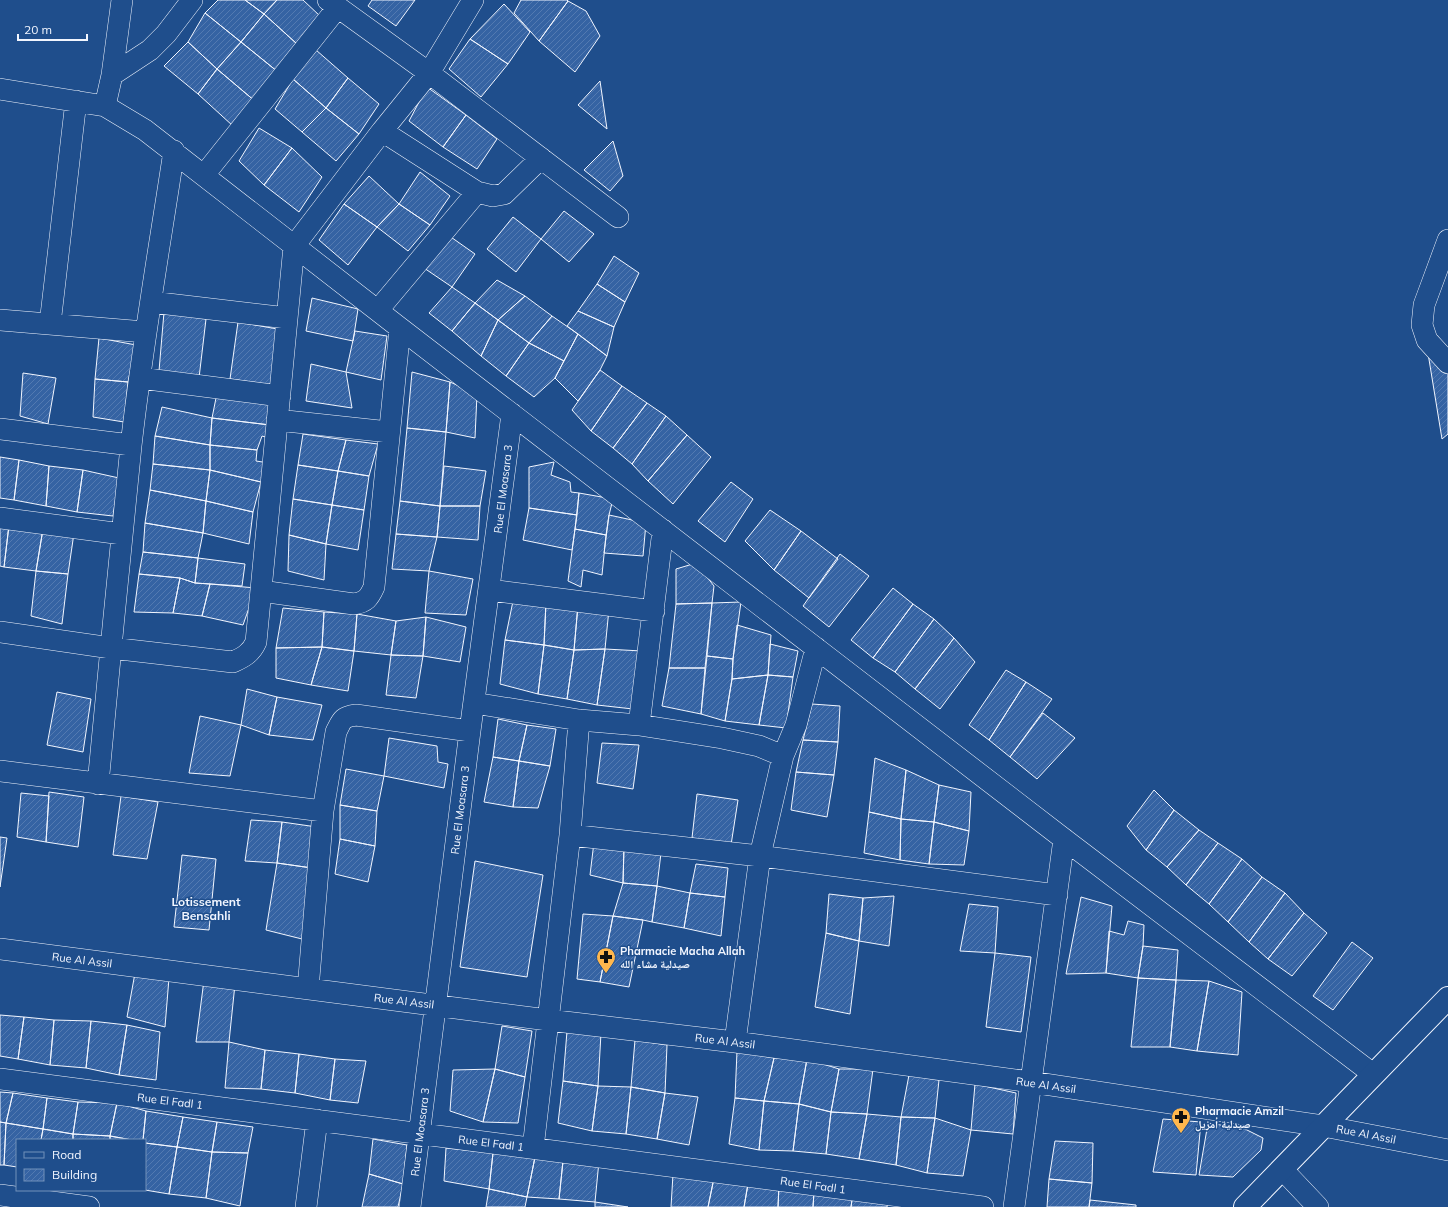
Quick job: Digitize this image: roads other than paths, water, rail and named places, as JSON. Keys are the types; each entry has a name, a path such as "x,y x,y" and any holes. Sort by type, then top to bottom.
{"street":[{"path":"106,106 112,75 122,0"},
{"path":"112,75 150,50 166,34 192,0"},
{"path":"0,632 111,648 233,662 243,658 252,650 256,642 294,246 382,131 429,73 473,0"},
{"path":"204,175 333,3 429,73 618,217"},
{"path":"0,89 106,106 146,130 400,328 1064,839 1373,1074"},
{"path":"50,324 76,101"},
{"path":"382,131 477,192 493,196 504,194 541,158"},
{"path":"98,784 131,445 145,332 174,151"},
{"path":"378,310 477,192"},
{"path":"1448,240 1424,305 1422,325 1427,340 1448,363"},
{"path":"151,302 287,318"},
{"path":"0,320 145,332"},
{"path":"261,591 354,604 364,603 370,597 374,587 400,328"},
{"path":"140,378 280,396"},
{"name":"Rue El Moasara 3","path":"410,1207 470,730 490,590 512,414"},
{"path":"278,420 389,432"},
{"path":"0,429 131,445"},
{"path":"0,518 122,534"},
{"path":"639,725 663,530"},
{"path":"490,590 654,611"},
{"path":"735,1042 760,856 783,756 796,725 816,648"},
{"path":"474,703 579,720 639,725 722,738 758,746 783,756"},
{"path":"308,989 322,811 336,732 342,721 346,717 356,715 470,730"},
{"path":"533,1148 570,835 579,720"},
{"path":"0,771 322,811"},
{"path":"570,835 760,856 1057,895"},
{"path":"1014,1207 1064,839"},
{"name":"Rue Al Assil","path":"0,949 436,1006 735,1042 1031,1082 1323,1126 1448,1150"},
{"path":"1245,1207 1448,998"},
{"name":"Rue El Fadl 1","path":"0,1079 533,1148 904,1202 983,1207"},
{"path":"306,1207 317,1120"},
{"path":"1282,1169 1318,1207"},
{"path":"0,1195 89,1207"}],"place":[{"name":"Pharmacie Macha Allah صيدلية مشاء الله","path":"606,974"},
{"name":"Pharmacie Amzil صيدلية أمزيل","path":"1181,1134"}],"district":[{"name":"Lotissement Bensahli","path":"206,908"}]}
